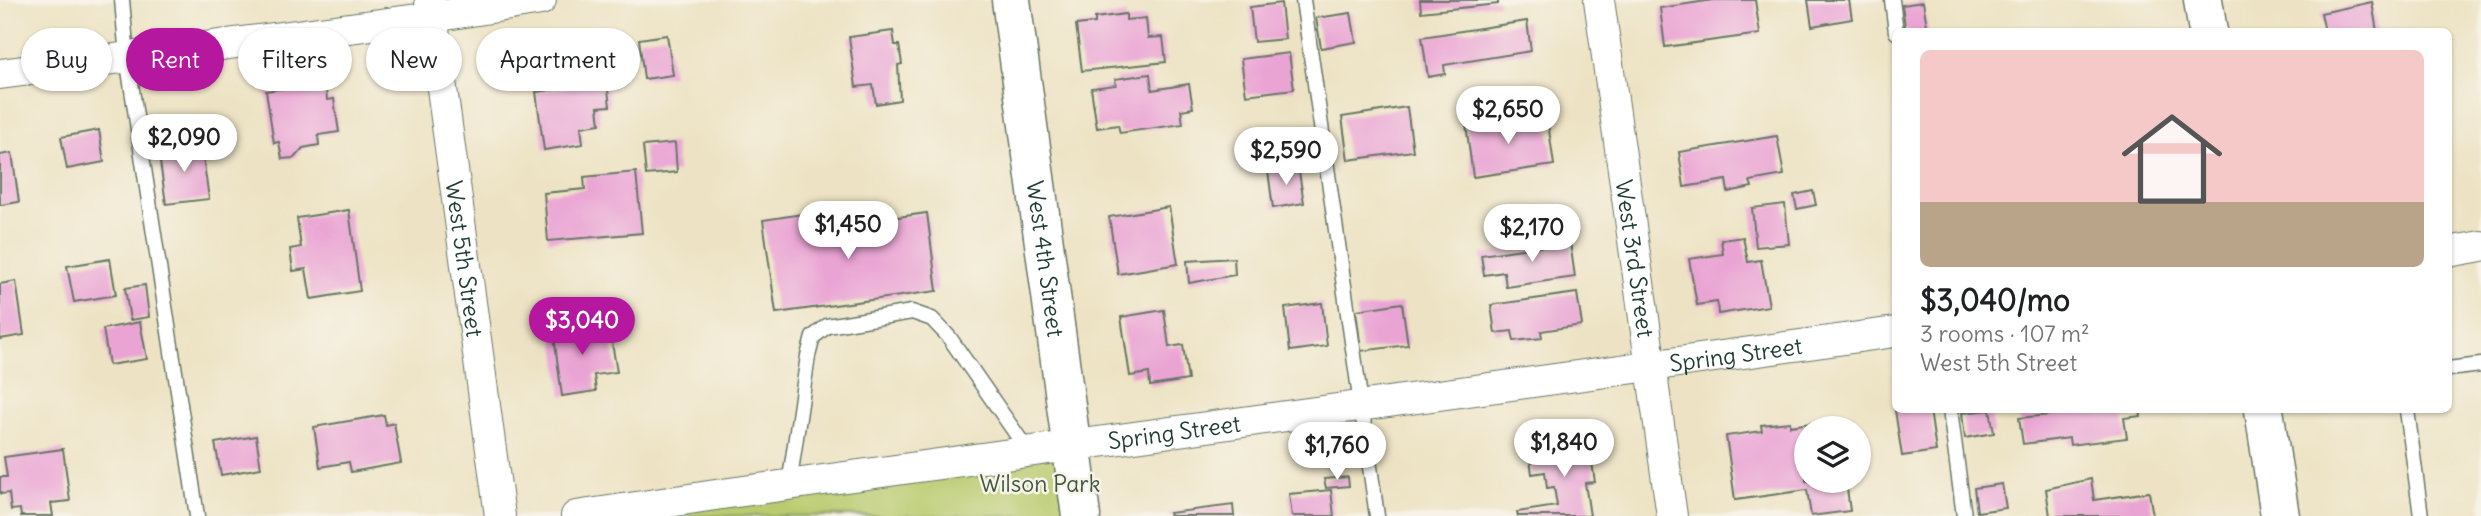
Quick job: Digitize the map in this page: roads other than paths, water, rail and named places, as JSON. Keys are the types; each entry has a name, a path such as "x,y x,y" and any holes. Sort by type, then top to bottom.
{"street":[{"path":"224,41 431,8 541,0"},
{"name":"West 4th Street","path":"1011,0 1081,516"},
{"name":"West 3rd Street","path":"1599,0 1672,516"},
{"path":"2203,0 2207,28"},
{"name":"West 5th Street","path":"431,8 500,516"},
{"path":"0,74 126,57"},
{"path":"2452,250 2481,246"},
{"name":"Spring Street","path":"576,516 1892,332"},
{"path":"2264,413 2280,516"}],"lane":[{"path":"121,0 126,41"},
{"path":"1303,0 1377,516"},
{"path":"1892,0 1896,28"},
{"path":"133,91 197,516"},
{"path":"789,485 813,337 827,326 912,312 932,318 949,337 1028,452"},
{"path":"2452,369 2481,365"},
{"path":"1950,413 1964,516"},
{"path":"2407,413 2421,516"}],"park label":[{"name":"Wilson Park","path":"1040,483"}]}
